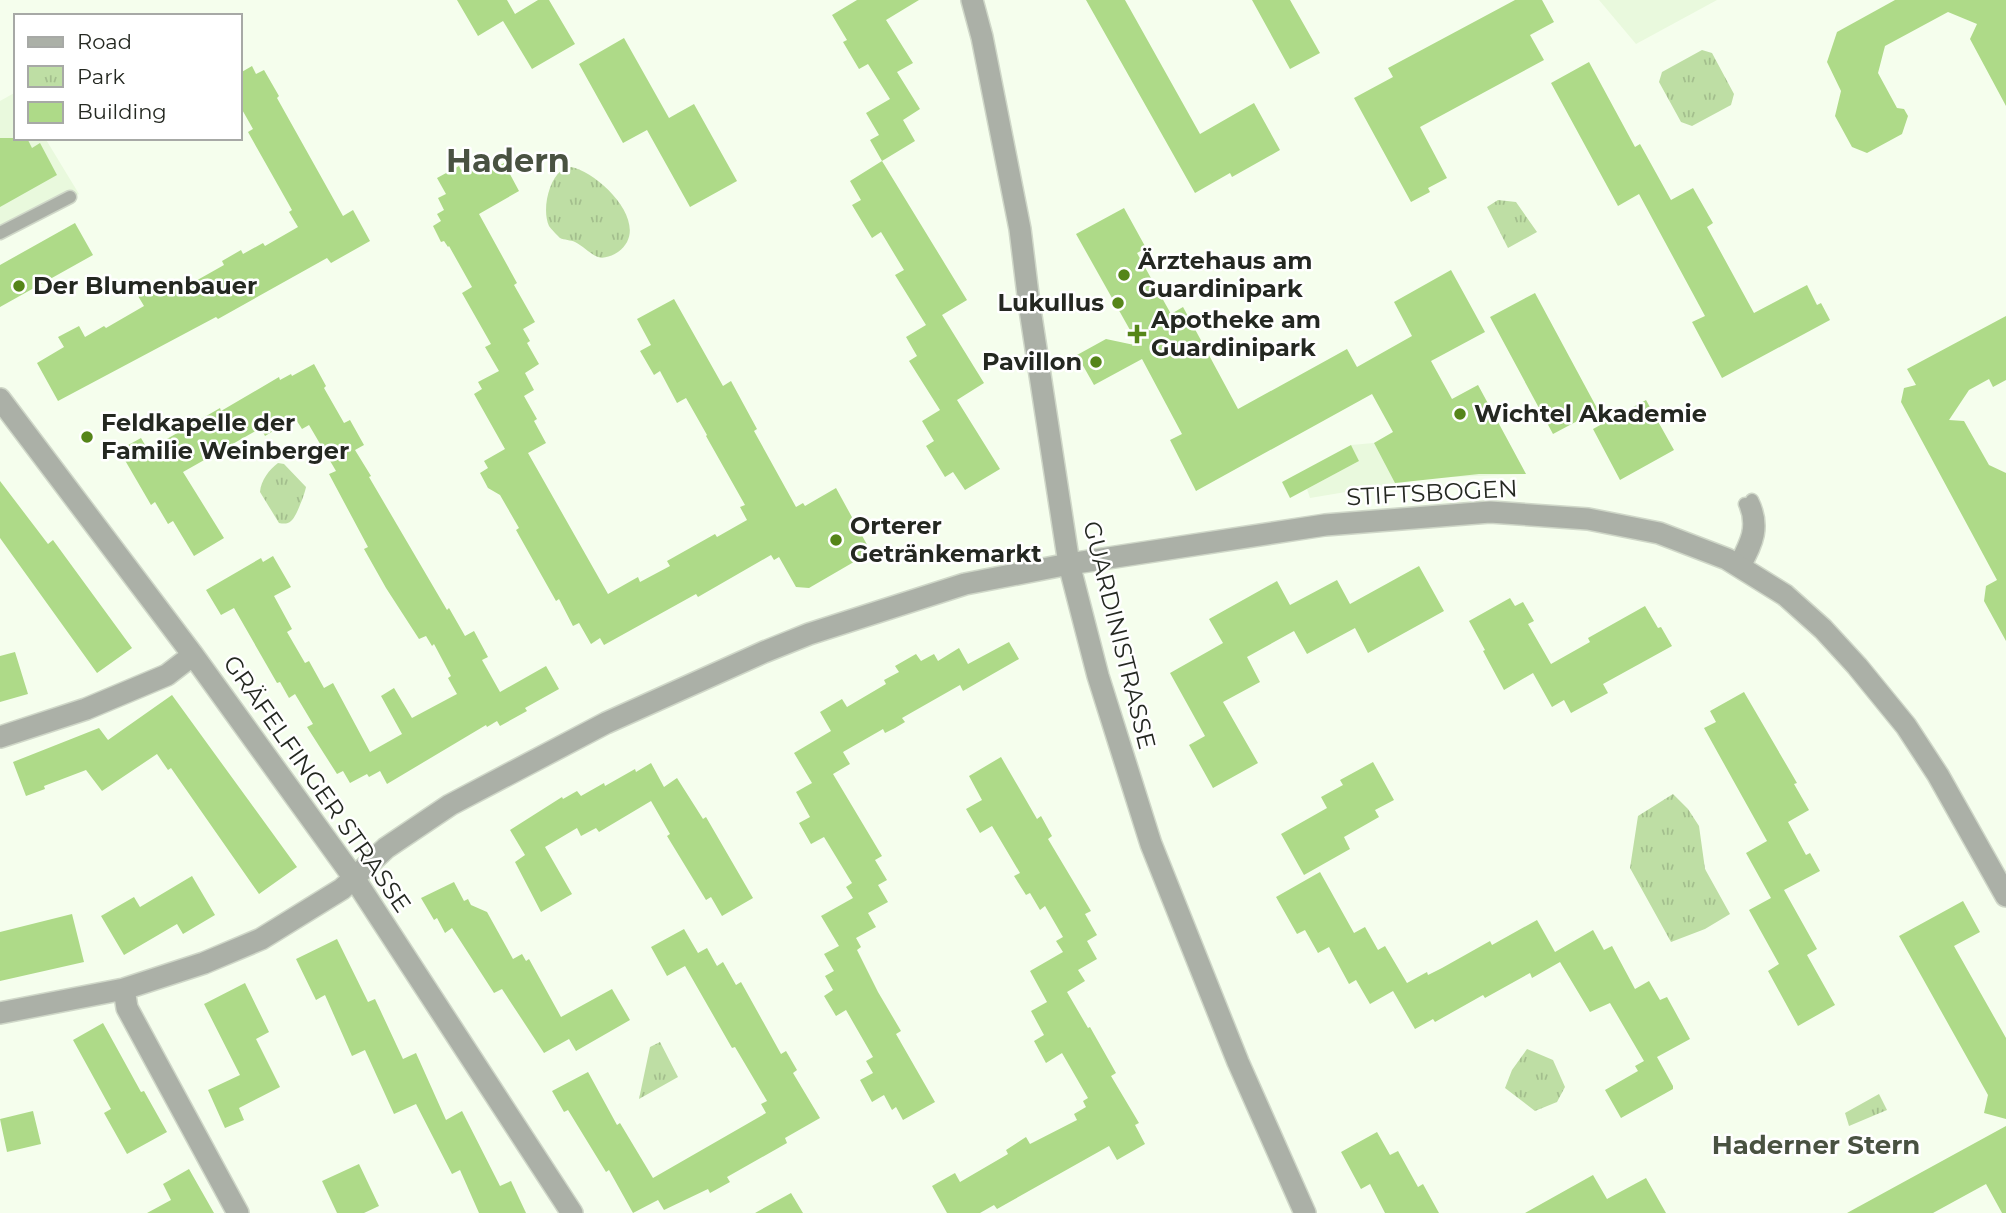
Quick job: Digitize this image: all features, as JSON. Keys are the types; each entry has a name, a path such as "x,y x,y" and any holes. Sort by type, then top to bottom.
{"street":[{"name":"GUARDINISTRASSE","path":"972,0 982,37 1020,229 1069,564 1098,676 1151,844 1238,1062 1305,1213"},
{"name":"GRÄFELFINGER STRASSE","path":"0,399 193,655 355,878 572,1213"},
{"name":"STIFTSBOGEN","path":"0,1013 124,989 204,963 261,939 327,900 386,848 450,805 606,723 810,634 965,584 1069,564 1325,525 1490,512 1588,519 1659,533 1739,567 1785,595 1823,629 1888,702 1938,775 2006,896"},
{"path":"0,737 86,709 167,675 193,655"},
{"path":"124,989 127,1008 238,1213"}],"lane":[{"path":"0,233 70,197"},
{"path":"1739,567 1749,534 1749,502"}],"shaded area":[{"path":"1599,0 1717,0 1636,44"},
{"path":"14,93 14,140 46,140 79,194 0,234 0,101"},
{"name":"Wichtel Akademie","path":"1478,385 1526,474 1429,478 1310,498 1307,489 1359,461 1351,445 1374,443"}],"green space":[{"path":"1702,50 1712,53 1734,94 1731,105 1692,126 1681,122 1659,82 1662,72"},
{"path":"571,167 583,171 608,189 626,215 630,228 627,241 613,255 598,257 575,242 560,238 549,226 546,205 550,189 556,176"},
{"path":"1498,200 1516,202 1537,232 1508,248 1487,207"},
{"path":"278,463 284,464 306,487 295,515 286,524 279,523 260,492 266,476"},
{"path":"1673,794 1688,809 1699,826 1705,869 1730,914 1705,929 1671,942 1630,868 1638,816"},
{"path":"660,1042 678,1077 639,1099 650,1047"},
{"path":"1527,1049 1553,1060 1565,1087 1557,1102 1535,1111 1505,1088 1512,1070"},
{"path":"1879,1094 1887,1110 1849,1126 1845,1113"}],"building":[{"path":"457,0 507,0 515,14 538,0 549,0 575,44 532,69 503,21 478,36"},
{"path":"857,0 919,0 886,20 913,63 897,72 920,109 903,120 915,141 882,161 870,140 879,135 866,113 890,99 868,64 859,69 843,42 847,40 832,15"},
{"path":"1086,0 1125,0 1200,134 1254,103 1280,150 1232,177 1230,173 1195,193"},
{"path":"1252,0 1290,0 1320,53 1290,69"},
{"path":"1515,0 1542,0 1554,22 1530,35 1544,60 1420,127 1447,178 1428,188 1430,192 1411,202 1354,98 1393,77 1388,68"},
{"path":"1895,0 2006,0 2006,106 1970,39 1977,24 1948,12 1885,46 1878,73 1897,108 1904,109 1908,116 1902,134 1867,153 1852,147 1835,116 1841,91 1827,62 1837,32"},
{"path":"624,38 669,118 694,104 737,181 690,207 647,130 623,143 579,64"},
{"path":"1589,62 1635,147 1640,144 1671,200 1693,188 1713,223 1707,227 1754,313 1807,285 1817,305 1821,303 1830,320 1722,378 1692,322 1705,316 1639,194 1618,206 1551,83"},
{"path":"252,66 256,74 264,70 343,216 353,210 370,241 331,263 327,258 218,319 216,317 58,401 37,363 64,347 58,337 79,326 85,337 104,326 106,328 144,306 138,296 158,285 164,295 183,284 185,287 224,265 222,261 241,250 243,254 263,243 265,246 298,227 289,212 292,210 248,132 253,129 242,110 242,72"},
{"path":"0,138 28,140 32,148 40,143 57,175 0,207"},
{"path":"487,155 495,168 504,163 519,191 479,214 535,322 523,329 530,341 527,343 539,364 525,373 534,390 524,396 546,443 528,453 608,594 638,577 640,582 670,566 667,561 715,534 717,537 747,520 740,507 745,505 686,398 677,403 660,371 654,375 640,351 651,345 637,319 674,299 723,386 731,381 757,429 754,431 796,507 803,503 805,506 836,488 871,552 809,588 796,587 779,557 774,560 771,555 698,597 696,594 604,645 600,638 591,644 579,623 573,626 516,530 519,528 500,495 488,488 480,473 488,468 484,461 505,449 474,394 482,389 478,382 499,371 485,347 491,344 462,293 472,287 449,246 444,241 441,242 433,226 441,221 437,214 444,210 438,198 446,194 437,178 459,166 461,170"},
{"path":"882,161 967,300 942,315 984,383 957,400 1000,469 965,490 953,472 945,477 926,446 934,441 922,421 940,410 909,361 917,356 906,337 926,325 895,275 904,270 881,232 872,238 852,205 861,200 850,181"},
{"path":"1124,208 1146,248 1137,253 1171,314 1183,307 1238,409 1347,349 1357,367 1412,336 1394,302 1451,270 1485,332 1431,361 1452,399 1478,385 1526,474 1479,474 1395,483 1374,443 1393,432 1372,394 1196,491 1170,440 1182,434 1142,359 1094,385 1077,355 1106,339 1139,346 1076,234"},
{"name":"Der Blumenbauer","path":"75,223 93,255 0,307 0,265"},
{"path":"1535,293 1598,410 1553,434 1490,317"},
{"path":"2006,316 2006,380 1993,387 1989,379 1969,390 1949,420 1964,421 1989,465 2006,473 2006,641 1984,601 1986,586 1997,580 1901,402 1904,388 1916,385 1907,369"},
{"path":"314,364 344,423 350,420 364,445 355,450 371,476 369,477 447,610 449,608 465,636 474,631 488,657 482,660 500,692 546,666 559,689 500,726 497,721 487,727 486,725 387,784 380,771 350,783 343,771 337,774 307,727 313,724 295,694 289,698 280,682 277,683 234,608 221,615 206,590 261,558 263,562 273,556 291,587 274,596 292,629 287,632 305,663 309,661 324,688 333,683 370,752 402,734 381,696 394,688 412,718 457,694 434,644 432,646 426,636 419,639 364,549 368,547 329,474 336,471 309,425 302,429 295,418 265,436 261,428 183,472 224,538 194,556 173,521 168,524 155,502 151,505 119,450 141,438 148,450 279,377 280,380 291,374 292,376"},
{"path":"1646,400 1674,450 1620,480 1593,429"},
{"path":"1351,445 1359,461 1290,498 1282,482"},
{"path":"0,481 48,544 53,540 132,648 97,673 0,538"},
{"path":"1419,566 1444,611 1368,653 1355,628 1307,654 1294,631 1247,657 1260,682 1223,702 1258,763 1213,788 1189,745 1205,736 1170,673 1223,643 1209,619 1277,581 1290,605 1337,580 1350,604"},
{"path":"1510,598 1515,606 1523,602 1534,621 1528,624 1551,664 1590,642 1588,638 1645,606 1672,646 1603,684 1608,693 1571,713 1564,700 1552,707 1533,673 1504,690 1483,651 1485,650 1469,621"},
{"path":"1009,642 1019,659 963,691 960,685 902,718 905,722 895,728 885,733 883,729 843,752 850,764 833,774 882,856 875,860 887,880 878,885 888,902 868,913 876,927 856,938 861,947 857,950 901,1031 896,1034 935,1102 903,1120 896,1107 892,1110 884,1095 872,1102 860,1080 873,1073 866,1061 873,1057 846,1010 836,1016 824,996 833,990 825,976 834,971 824,954 839,946 821,916 853,898 846,887 852,883 824,837 811,844 799,823 810,817 796,792 812,783 794,753 831,731 820,712 842,699 847,707 886,684 884,680 899,672 895,666 916,654 921,661 934,654 938,661 959,648 968,664"},
{"path":"15,652 28,694 0,702 0,656"},
{"path":"1744,692 1797,783 1794,784 1809,810 1788,822 1806,855 1810,853 1820,871 1784,890 1817,949 1807,955 1835,1005 1798,1026 1768,971 1779,964 1749,910 1771,898 1746,853 1767,841 1704,728 1716,722 1710,711"},
{"path":"172,695 297,867 259,894 171,768 168,770 157,754 102,791 86,770 26,796 13,762 99,728 108,740"},
{"path":"1001,757 1037,819 1041,816 1052,836 1048,839 1091,911 1085,914 1097,935 1087,941 1097,959 1078,970 1085,981 1067,992 1116,1073 1111,1076 1139,1123 1135,1125 1145,1144 1117,1160 1109,1146 997,1209 994,1205 980,1213 947,1213 932,1186 955,1173 960,1182 1008,1154 1006,1150 1026,1137 1030,1144 1077,1120 1074,1114 1086,1107 1083,1101 1088,1098 1062,1053 1046,1063 1034,1041 1044,1035 1031,1011 1047,1002 1030,971 1063,952 1056,941 1063,937 1045,906 1040,910 1030,893 1026,895 1014,876 1020,873 992,826 980,833 966,809 982,800 969,776"},
{"path":"1373,762 1394,800 1375,810 1379,817 1344,837 1350,849 1304,875 1281,834 1327,808 1321,797 1343,785 1340,780"},
{"path":"651,763 664,787 677,778 703,819 706,817 753,898 722,916 711,897 706,900 667,836 670,834 651,801 599,832 596,828 581,836 577,828 545,847 572,894 541,912 515,862 525,855 510,830 562,797 563,799 577,791 581,796"},
{"path":"1320,872 1354,933 1365,927 1378,950 1385,946 1407,983 1427,972 1428,975 1442,968 1490,941 1492,945 1537,920 1555,952 1593,930 1604,950 1612,946 1635,989 1649,981 1660,1000 1667,997 1690,1039 1657,1057 1673,1089 1621,1118 1605,1090 1638,1071 1635,1066 1644,1061 1610,1003 1590,1012 1560,962 1532,978 1530,973 1485,998 1483,995 1435,1022 1433,1019 1415,1029 1393,991 1370,1004 1356,980 1349,984 1329,947 1318,953 1305,930 1297,934 1276,897"},
{"path":"192,876 215,915 183,934 177,924 124,955 101,916 134,897 140,907"},
{"path":"454,882 464,901 468,899 471,905 487,912 513,959 522,954 526,961 529,959 561,1017 612,989 630,1020 576,1051 569,1039 544,1053 502,989 494,993 452,928 445,933 421,898"},
{"path":"1963,901 1980,932 1954,946 2006,1038 2006,1119 1984,1113 1988,1095 1899,936"},
{"path":"72,914 84,962 0,981 0,932"},
{"path":"684,929 698,953 707,948 717,966 723,962 736,985 741,982 781,1054 786,1051 797,1070 793,1073 820,1118 785,1138 787,1143 727,1177 730,1182 710,1193 708,1189 664,1210 658,1200 633,1213 609,1170 606,1172 568,1110 564,1112 552,1091 588,1072 617,1125 620,1123 653,1178 766,1113 761,1104 767,1101 735,1047 732,1048 685,966 667,976 651,947"},
{"path":"337,939 368,1002 375,999 403,1059 416,1053 446,1120 462,1111 500,1186 511,1181 526,1213 479,1213 460,1170 452,1174 416,1104 394,1114 365,1050 352,1056 325,995 316,1000 296,959"},
{"path":"245,983 269,1032 256,1039 280,1087 239,1108 244,1120 225,1128 208,1090 240,1075 204,1004"},
{"path":"103,1023 141,1092 144,1091 167,1132 127,1154 104,1113 111,1109 73,1040"},
{"path":"33,1111 41,1144 7,1152 0,1119"},
{"path":"2006,1126 2006,1213 2002,1213 1986,1184 1933,1213 1847,1213"},
{"path":"1377,1132 1390,1155 1398,1151 1418,1187 1423,1184 1439,1213 1385,1213 1370,1184 1361,1189 1341,1152"},
{"path":"359,1164 379,1206 364,1213 337,1213 322,1181"},
{"path":"189,1169 214,1213 147,1213 171,1200 163,1184"},
{"path":"1593,1175 1607,1199 1646,1178 1666,1213 1525,1213"},
{"path":"791,1193 803,1213 755,1213"}],"place":[{"name":"Ärztehaus am Guardinipark","path":"1124,275"},
{"name":"Der Blumenbauer","path":"19,286"},
{"name":"Lukullus","path":"1118,303"},
{"name":"Apotheke am Guardinipark","path":"1137,334"},
{"name":"Pavillon","path":"1096,362"},
{"name":"Wichtel Akademie","path":"1460,414"},
{"name":"Feldkapelle der Familie Weinberger","path":"87,437"},
{"name":"Orterer Getränkemarkt","path":"836,540"}],"district":[{"name":"Hadern","path":"508,161"},
{"name":"Haderner Stern","path":"1816,1145"}]}
